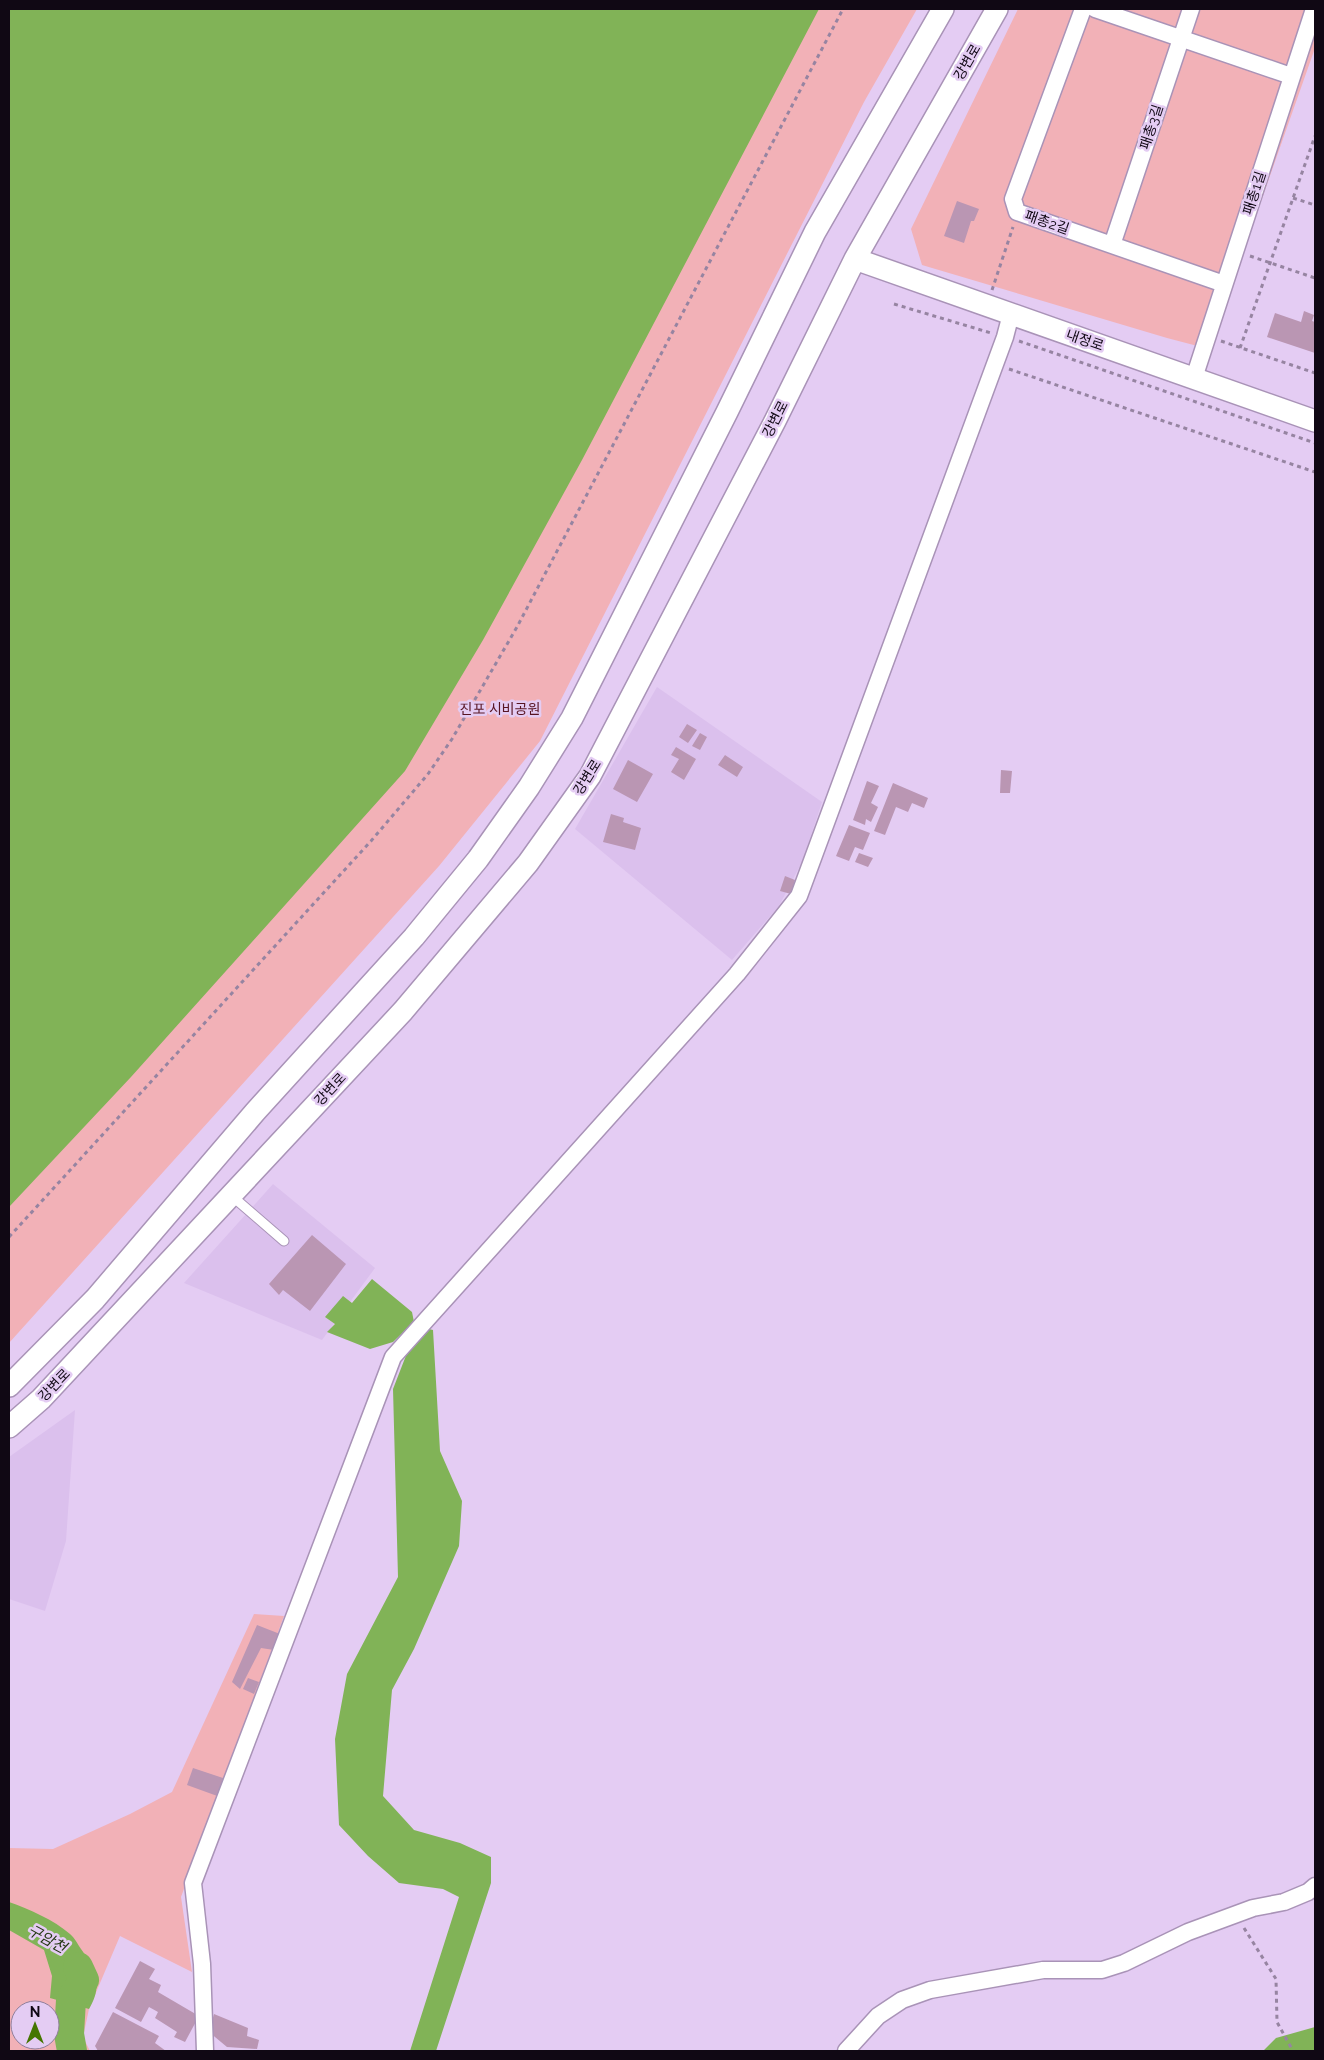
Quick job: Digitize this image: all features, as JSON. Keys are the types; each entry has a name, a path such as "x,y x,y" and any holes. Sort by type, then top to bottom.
{"street":[{"path":"9,1386 95,1299 243,1126 414,937 478,859 529,787 572,718 727,412 815,232 943,9"},
{"name":"강변로","path":"9,1427 41,1399 403,1011 528,863 590,776 775,421 855,259 997,9"},
{"name":"패총2길","path":"1083,9 1013,199 1017,212 1224,284"},
{"path":"1095,9 1291,76"},
{"name":"패총3길","path":"1112,245 1191,9"},
{"name":"패총1길","path":"1194,378 1314,9"},
{"name":"내정로","path":"855,259 1315,421"},
{"path":"205,2051 202,1964 193,1883 393,1357 737,974 799,896 1005,337 1011,314"},
{"path":"846,2051 878,2016 902,2000 930,1990 1043,1970 1102,1970 1124,1963 1188,1932 1253,1908 1284,1902 1308,1892 1315,1886"}],"lane":[{"path":"232,1196 284,1241"}],"path":[{"path":"9,1238 371,841 428,774 452,739 517,627 842,9"},
{"path":"1240,348 1315,136"},
{"path":"1293,198 1315,206"},
{"path":"987,305 1017,212"},
{"path":"1235,251 1315,278"},
{"path":"894,304 1005,337 1315,443"},
{"path":"1224,342 1315,373"},
{"path":"994,364 1315,472"},
{"path":"1236,1914 1276,1979 1278,2022 1293,2051"}],"shaded area":[{"path":"657,687 822,802 803,860 779,906 732,960 575,829"},
{"path":"273,1184 375,1268 322,1340 184,1283"},
{"path":"75,1410 66,1541 45,1611 9,1599 9,1457"}],"green space":[{"name":"진포 시비공원","path":"9,9 917,9 864,102 540,741 439,866 9,1343"},
{"path":"1018,9 1315,9 1315,48 1209,349 922,265 911,229"},
{"path":"254,1614 284,1616 181,1897 192,1972 120,1936 89,2009 83,2037 90,2051 9,2051 9,1848 53,1849 130,1814 172,1792"}],"water":[{"path":"9,9 819,9 582,460 483,640 405,771 131,1077 9,1207"},
{"path":"372,1279 412,1312 414,1322 393,1342 370,1349 327,1332 335,1324 325,1317 343,1296 352,1303"},
{"path":"425,1328 433,1330 440,1451 462,1501 459,1546 414,1649 392,1690 383,1796 414,1830 460,1843 491,1857 491,1883 436,2051 410,2051 459,1897 443,1889 399,1883 368,1856 339,1825 335,1739 347,1674 398,1577 393,1389 407,1353"},
{"path":"9,1902 49,1920 73,1937 91,1964 96,1978 96,1993 89,2009 50,1998 52,1976 44,1950 9,1930"},
{"path":"1315,2027 1315,2051 1263,2051 1276,2038"}],"building":[{"path":"957,201 979,209 974,221 971,221 964,243 944,236"},
{"path":"1304,311 1314,315 1312,321 1315,322 1315,353 1267,337 1275,313 1301,322"},
{"path":"687,724 697,730 688,743 679,737"},
{"path":"700,733 707,737 700,750 692,746"},
{"path":"676,747 696,759 684,780 671,772 679,759 671,755"},
{"path":"725,755 743,767 737,777 718,765"},
{"path":"628,760 653,774 637,802 613,789"},
{"path":"1001,770 1012,771 1010,793 1000,793"},
{"path":"867,781 879,786 871,803 878,807 871,822 866,819 865,825 853,820"},
{"path":"893,783 928,798 924,808 912,803 908,812 896,807 885,835 874,831"},
{"path":"611,814 624,818 623,822 641,828 635,850 603,842"},
{"path":"849,825 870,833 863,850 855,847 849,861 836,856"},
{"path":"859,853 873,858 868,867 855,862"},
{"path":"785,876 795,880 791,894 780,891"},
{"path":"312,1235 346,1264 310,1311 283,1290 279,1295 269,1284"},
{"path":"257,1625 280,1634 274,1650 261,1648 240,1689 232,1682"},
{"path":"248,1678 259,1682 254,1694 243,1689"},
{"path":"193,1768 226,1779 220,1797 187,1785"},
{"path":"140,1961 155,1969 149,1979 161,1985 158,1992 199,2016 185,2042 174,2037 177,2032 155,2018 158,2012 149,2007 141,2022 115,2008"},
{"path":"113,2012 159,2036 155,2043 166,2051 98,2051 95,2046"},
{"path":"214,2014 248,2028 247,2036 259,2040 257,2049 227,2047 209,2032"}],"waterway":[{"name":"구암천","path":"72,2051 69,2034 71,2000 84,1980 78,1967"}]}
